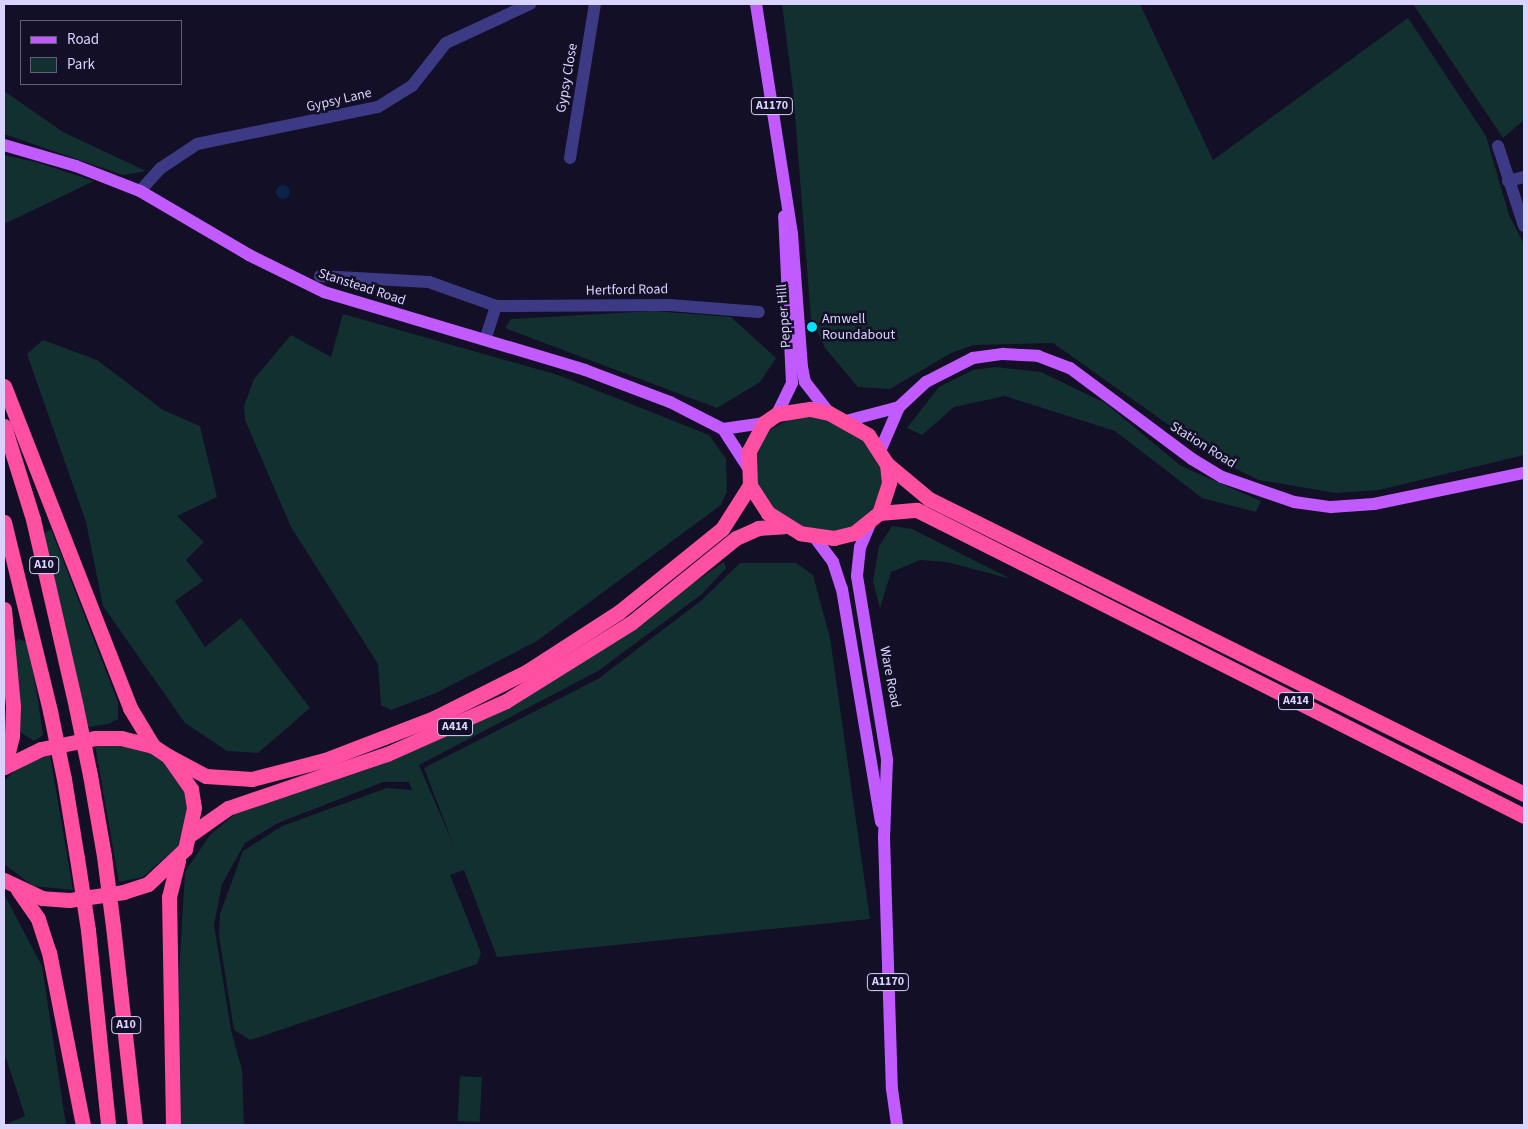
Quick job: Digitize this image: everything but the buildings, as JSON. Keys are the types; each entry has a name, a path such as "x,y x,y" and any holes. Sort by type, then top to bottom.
{"highway":[{"path":"4,386 130,708 153,746 168,756 191,789 191,834 178,860 170,897 173,1125"},
{"path":"810,409 829,413 868,435 884,458 889,483 874,518 854,533 815,538 784,526 768,513 750,485 747,466 755,436 764,423 777,414 810,409"},
{"name":"A10","path":"4,426 32,520 90,775 104,856 113,926 134,1125"},
{"name":"A414","path":"884,458 929,499 1524,794"},
{"name":"A414","path":"168,756 206,776 252,779 325,760 443,714 526,672 618,612 722,529 750,485"},
{"name":"A414","path":"874,518 917,510 1524,816"},
{"name":"A10","path":"4,522 50,711 78,858 88,930 108,1125"},
{"name":"A414","path":"191,834 228,808 388,754 506,701 630,623 736,538 758,528 784,526"},
{"path":"4,609 13,706 12,736 4,767"},
{"path":"4,767 41,749 95,738 153,746"},
{"path":"18,890 68,900 124,892 148,884 178,860"},
{"path":"4,880 18,890 38,918 49,952 83,1125"}],"main road":[{"name":"Pepper Hill","path":"756,4 784,209 792,234 805,382 829,413"},
{"name":"Stanstead Road","path":"4,145 76,166 140,191 302,282 630,386 723,429"},
{"name":"Pepper Hill","path":"777,414 792,382 782,237 784,209"},
{"name":"Station Road","path":"846,421 899,407 945,369 973,358 1038,356 1070,368 1156,434 1222,477 1294,502 1331,507 1374,504 1524,473"},
{"name":"Station Road","path":"884,458 899,407"},
{"path":"747,466 723,429 764,423"},
{"name":"Ware Road","path":"874,518 860,547 857,576 884,727 888,795 884,838 892,1089 898,1125"},
{"name":"Ware Road","path":"815,538 833,562 842,589 884,838"}],"street":[{"name":"Gypsy Lane","path":"140,191 161,168 197,144 378,107 412,86 450,40 530,4"},
{"name":"Gypsy Close","path":"570,158 596,4"},
{"path":"1498,146 1524,226"},
{"path":"1508,181 1524,176"},
{"name":"Hertford Road","path":"320,276 430,282 496,306 670,304 759,312"},
{"path":"485,340 496,306"}],"green space":[{"path":"782,4 1140,4 1213,160 1408,18 1486,136 1509,215 1524,244 1524,455 1379,490 1336,493 1259,480 1221,462 1053,343 974,345 951,353 890,389 858,387 825,348 811,319 793,90"},
{"path":"1413,4 1524,4 1524,120 1503,138"},
{"path":"4,91 63,132 146,171 123,175 4,134"},
{"path":"4,155 36,162 94,181 4,224"},
{"path":"654,311 731,317 776,358 760,382 717,408 505,328 511,319"},
{"path":"343,314 558,375 709,435 726,459 727,491 721,505 537,641 436,693 391,710 381,705 378,664 291,527 245,420 244,406 254,379 291,335 331,357"},
{"path":"43,340 97,360 163,410 200,426 217,497 177,516 204,542 186,560 203,581 175,601 205,647 241,618 310,708 258,753 227,751 185,723 103,606 86,522 27,354"},
{"path":"995,367 1041,372 1105,403 1181,466 1261,501 1256,512 1202,498 1115,431 1005,396 954,407 922,435 907,428 939,387 973,370"},
{"path":"796,416 820,417 865,439 881,469 882,486 873,509 846,531 811,532 772,510 757,489 755,454 768,431"},
{"path":"892,526 912,529 1011,579 947,562 920,560 891,572 880,608 873,582 879,546"},
{"path":"51,529 118,702 118,719 108,724 88,727 44,533"},
{"path":"724,562 726,568 702,594 598,671 419,765 454,846 424,768 598,679 702,600 740,563 796,563 813,575 830,638 870,919 497,957 464,870 450,875 481,953 477,964 250,1040 234,1030 219,936 220,914 243,851 282,826 387,788 412,790 409,782 383,782 278,823 245,843 222,884 214,925 231,1030 242,1070 244,1125 181,1125 179,974 185,872 210,835 235,814 374,767 532,694"},
{"path":"18,639 27,642 36,688 43,735 34,741 20,732 13,645"},
{"path":"95,745 138,745 163,759 184,791 187,810 178,846 143,877 119,882"},
{"path":"50,755 73,890 33,886 4,864 4,781 20,766"},
{"path":"4,894 42,966 66,1125 4,1125 25,1116 4,1052"},
{"path":"460,1076 482,1077 480,1122 458,1121"}],"water":[{"path":"283,185 288,187 290,192 288,197 283,199 278,197 276,192 278,187"}],"place":[{"name":"Amwell Roundabout","path":"812,327"}]}
